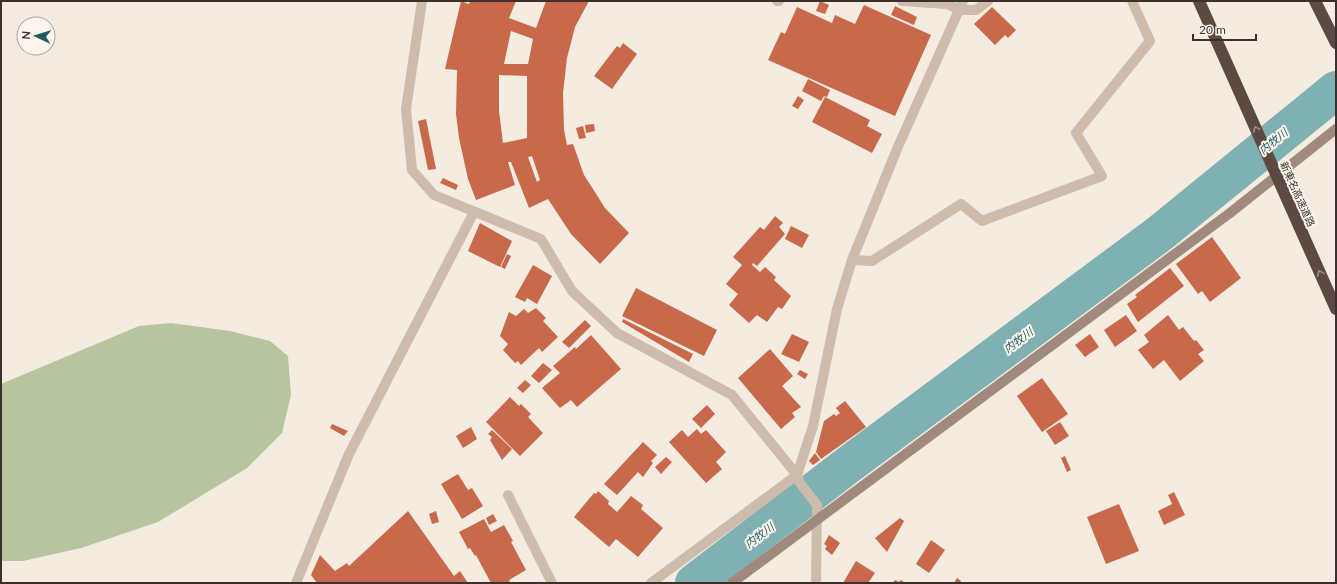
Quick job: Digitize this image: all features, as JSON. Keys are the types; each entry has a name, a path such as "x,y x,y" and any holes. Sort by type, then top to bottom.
{"highway":[{"name":"新東名高速道路","path":"1199,1 1336,309"},
{"path":"1315,1 1336,43"}],"street":[{"path":"422,1 406,109 412,170 434,195 541,239 572,291 618,333 732,395 817,505 816,583"},
{"path":"902,1 961,5 976,10 988,1"},
{"path":"852,260 872,261 961,204 982,221 1102,176 1076,133 1150,41 1132,1"},
{"path":"651,583 798,479 813,426 836,309 852,260 897,149 961,5"},
{"path":"732,583 1230,213 1336,129"},
{"path":"296,583 349,454 474,212"},
{"path":"508,495 552,583"}],"green space":[{"path":"171,323 230,331 270,341 288,356 291,395 282,433 247,468 158,522 81,548 23,561 1,561 1,384 139,326"}],"building":[{"path":"461,1 469,4 470,1 516,1 509,18 536,28 546,1 589,1 575,27 567,58 563,93 564,130 567,145 573,144 584,175 605,208 629,233 600,264 571,234 548,199 529,208 511,162 508,162 515,185 476,200 468,179 459,138 456,114 457,70 445,69","holes":["511,31 533,39 528,64 504,64","499,75 527,76 527,138 503,143 499,111","532,156 540,180 537,182 528,157"]},
{"path":"820,1 829,5 825,14 816,11"},
{"path":"864,5 931,35 895,116 768,60 781,32 785,34 797,7 832,23 835,15 855,24"},
{"path":"895,6 917,17 914,25 891,15"},
{"path":"992,7 1016,30 1008,38 1005,35 995,45 974,24"},
{"path":"623,43 637,54 612,89 594,76 617,46 620,48"},
{"path":"808,79 830,90 827,97 824,96 821,101 802,91"},
{"path":"798,96 804,100 798,109 792,106"},
{"path":"825,97 870,120 867,126 882,134 872,153 812,122"},
{"path":"426,119 436,169 428,170 418,121"},
{"path":"594,124 595,131 586,133 585,125"},
{"path":"583,126 586,138 579,139 576,128"},
{"path":"443,178 458,185 456,190 440,183"},
{"path":"775,216 783,223 779,227 785,234 757,266 753,263 752,265 760,272 765,267 776,277 774,280 791,296 782,309 778,307 767,322 757,315 749,323 729,305 738,294 726,284 742,265 733,257 760,227 764,230"},
{"path":"480,223 512,241 500,267 468,251"},
{"path":"791,226 809,235 802,248 785,239"},
{"path":"1212,237 1241,278 1210,302 1202,291 1198,294 1176,264"},
{"path":"507,254 511,256 505,269 501,267"},
{"path":"533,265 552,276 537,304 527,298 525,302 515,297"},
{"path":"1170,268 1184,286 1138,322 1127,304 1137,297 1135,295"},
{"path":"636,288 717,330 704,356 622,316"},
{"path":"536,308 546,318 543,321 558,337 542,352 539,348 521,365 518,361 515,363 503,350 508,344 500,336 509,312 516,316 524,309 528,313"},
{"path":"1126,315 1137,331 1115,347 1104,330"},
{"path":"1168,315 1179,330 1183,327 1194,341 1196,340 1204,350 1198,354 1204,361 1180,381 1164,360 1153,369 1138,350 1149,342 1144,335"},
{"path":"623,319 693,354 689,362 622,322"},
{"path":"585,320 591,326 569,348 562,342"},
{"path":"792,334 809,342 799,362 781,354"},
{"path":"1090,334 1099,347 1085,357 1075,345"},
{"path":"591,335 621,369 577,407 571,400 560,408 542,388 560,373 553,366 575,347 576,349"},
{"path":"770,349 793,376 782,386 801,407 792,413 795,417 781,429 738,378"},
{"path":"543,363 552,370 539,383 531,376"},
{"path":"800,370 808,374 805,379 797,374"},
{"path":"1042,378 1068,414 1042,432 1017,396"},
{"path":"525,380 531,385 523,393 517,388"},
{"path":"510,397 519,406 521,404 531,414 528,417 543,433 520,456 486,422"},
{"path":"845,401 866,427 821,459 816,452 824,421 834,414 836,416 840,413 836,408"},
{"path":"707,405 715,414 701,428 692,419"},
{"path":"1060,422 1069,436 1055,445 1046,431"},
{"path":"332,424 348,431 344,436 330,428"},
{"path":"471,427 477,439 463,448 456,436"},
{"path":"697,429 701,434 706,430 726,452 716,462 722,469 706,483 669,442 682,430 688,437"},
{"path":"492,430 512,449 502,460 490,440 492,437 488,434"},
{"path":"643,442 657,455 651,461 653,463 643,477 638,472 617,495 604,484"},
{"path":"815,453 820,460 813,465 809,461"},
{"path":"1065,456 1071,470 1067,472 1061,458"},
{"path":"666,457 672,462 661,474 655,467"},
{"path":"458,474 468,490 472,488 483,506 462,519 441,484"},
{"path":"598,491 609,501 608,504 617,512 631,496 643,505 641,509 663,528 638,557 616,539 609,547 574,517 594,493 596,494"},
{"path":"1174,492 1185,515 1164,525 1158,511 1172,504 1168,495"},
{"path":"1119,504 1139,551 1106,564 1087,517"},
{"path":"408,511 454,576 460,571 468,583 317,583 311,575 320,555 335,571 347,563 349,566"},
{"path":"436,511 439,522 432,524 429,514"},
{"path":"493,514 497,521 489,525 486,518"},
{"path":"900,518 904,521 887,552 875,538"},
{"path":"484,519 491,532 504,525 526,570 509,580 510,581 507,583 491,583 476,555 475,556 470,548 468,549 459,532"},
{"path":"829,535 840,543 832,555 825,549 827,546 824,544"},
{"path":"931,540 945,550 929,573 916,564"},
{"path":"856,561 875,573 868,583 843,583"},
{"path":"957,578 961,581 960,583 954,583"},
{"path":"895,580 899,582 901,580 905,583 893,583"}],"waterway":[{"name":"内牧川","path":"694,583 848,465 1159,234 1336,90"}]}
